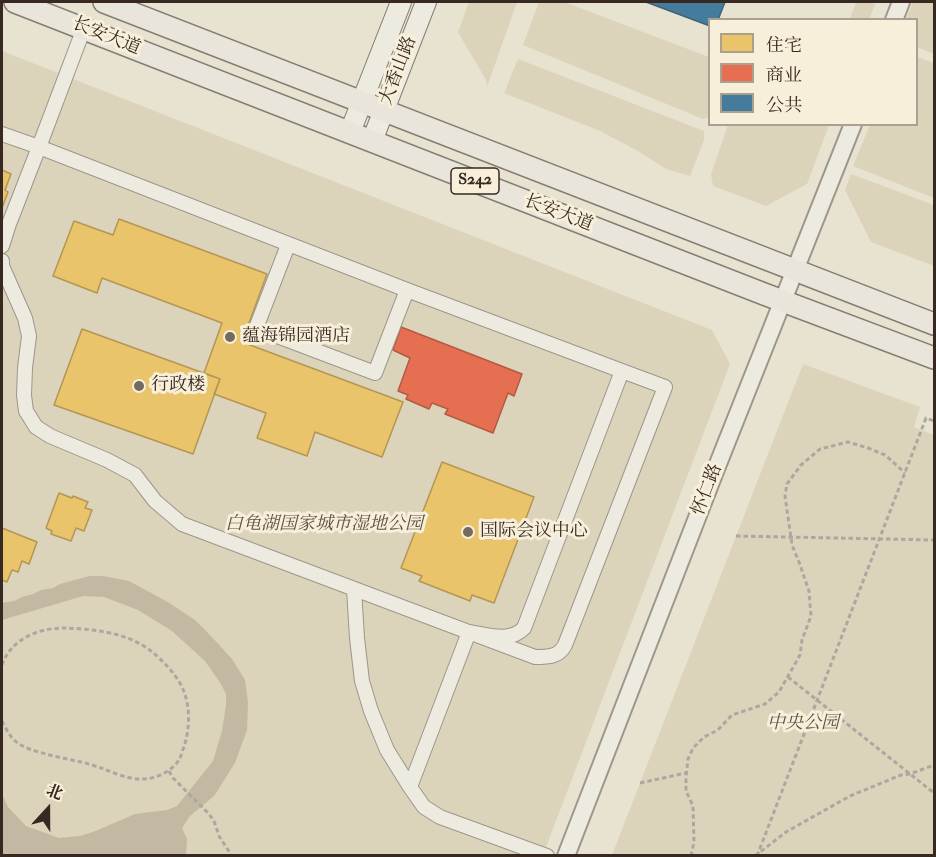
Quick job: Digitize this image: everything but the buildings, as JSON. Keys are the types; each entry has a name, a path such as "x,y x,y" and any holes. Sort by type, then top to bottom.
{"main road":[{"name":"长安大道","path":"15,2 783,302 934,358"},
{"name":"长安大道","path":"104,2 934,324"},
{"name":"大香山路","path":"350,132 401,2"},
{"name":"大香山路","path":"372,141 426,2"}],"street":[{"path":"895,18 901,2"},
{"path":"2,239 84,28"},
{"name":"怀仁路","path":"566,855 852,126"},
{"path":"2,134 665,387 562,652 547,657 535,657 182,524 155,501 135,475 107,460 50,436 36,427 26,411 24,394 29,336 25,318 2,266 2,261"},
{"path":"288,245 256,328 375,373 407,290"},
{"path":"469,632 504,637 513,636 524,628 622,371"},
{"path":"354,589 362,681 371,711 387,750 424,807 441,817 547,855"},
{"path":"410,787 469,632"}],"path":[{"path":"757,855 926,418 934,421"},
{"path":"691,855 694,842 693,806 686,791 686,773 688,759 693,748 704,737 718,730 732,715 765,704 779,692 800,655 802,640 811,616 809,591 790,537 785,496 787,484 801,465 820,449 848,442 885,455 905,472"},
{"path":"736,536 934,540"},
{"path":"2,665 4,658 22,639 51,628 96,630 132,640 150,650 168,667 181,686 187,704 188,724 180,759 161,776 142,780 126,777 95,765 31,750 15,741 2,721"},
{"path":"788,677 934,793"},
{"path":"757,855 786,832 823,810 901,775 934,765"},
{"path":"169,771 173,778 209,814 231,855"},
{"path":"640,783 686,773"}],"green space":[{"path":"469,2 517,2 487,87 486,80 458,32"},
{"path":"539,2 564,2 708,57 708,117 703,119 523,45"},
{"path":"856,2 875,4 869,18 850,18"},
{"path":"913,2 934,2 934,54 918,47 918,18 906,18"},
{"name":"白龟湖国家城市湿地公园","path":"2,51 712,330 730,364 543,855 2,855"},
{"path":"918,57 934,63 934,198 853,166 870,126 918,126"},
{"path":"518,59 704,131 704,140 690,176 666,169 600,131 504,93"},
{"path":"727,126 829,126 807,184 766,206 713,186 711,174"},
{"path":"851,174 934,205 934,266 871,242 845,190"},
{"name":"中央公园","path":"803,364 920,407 914,427 934,435 934,855 612,855"}],"shaded area":[{"path":"90,576 129,581 195,620 232,659 245,680 248,702 247,730 235,763 214,796 190,816 182,828 187,839 186,855 2,855 2,794 8,807 26,826 59,838 80,836 135,814 167,810 177,806 213,761 222,731 226,694 205,661 172,631 138,610 104,597 83,596 2,620 2,603"}],"place":[{"name":"蕴海锦园酒店","path":"230,337"},
{"name":"行政楼","path":"139,386"},
{"name":"国际会议中心","path":"468,532"}]}
